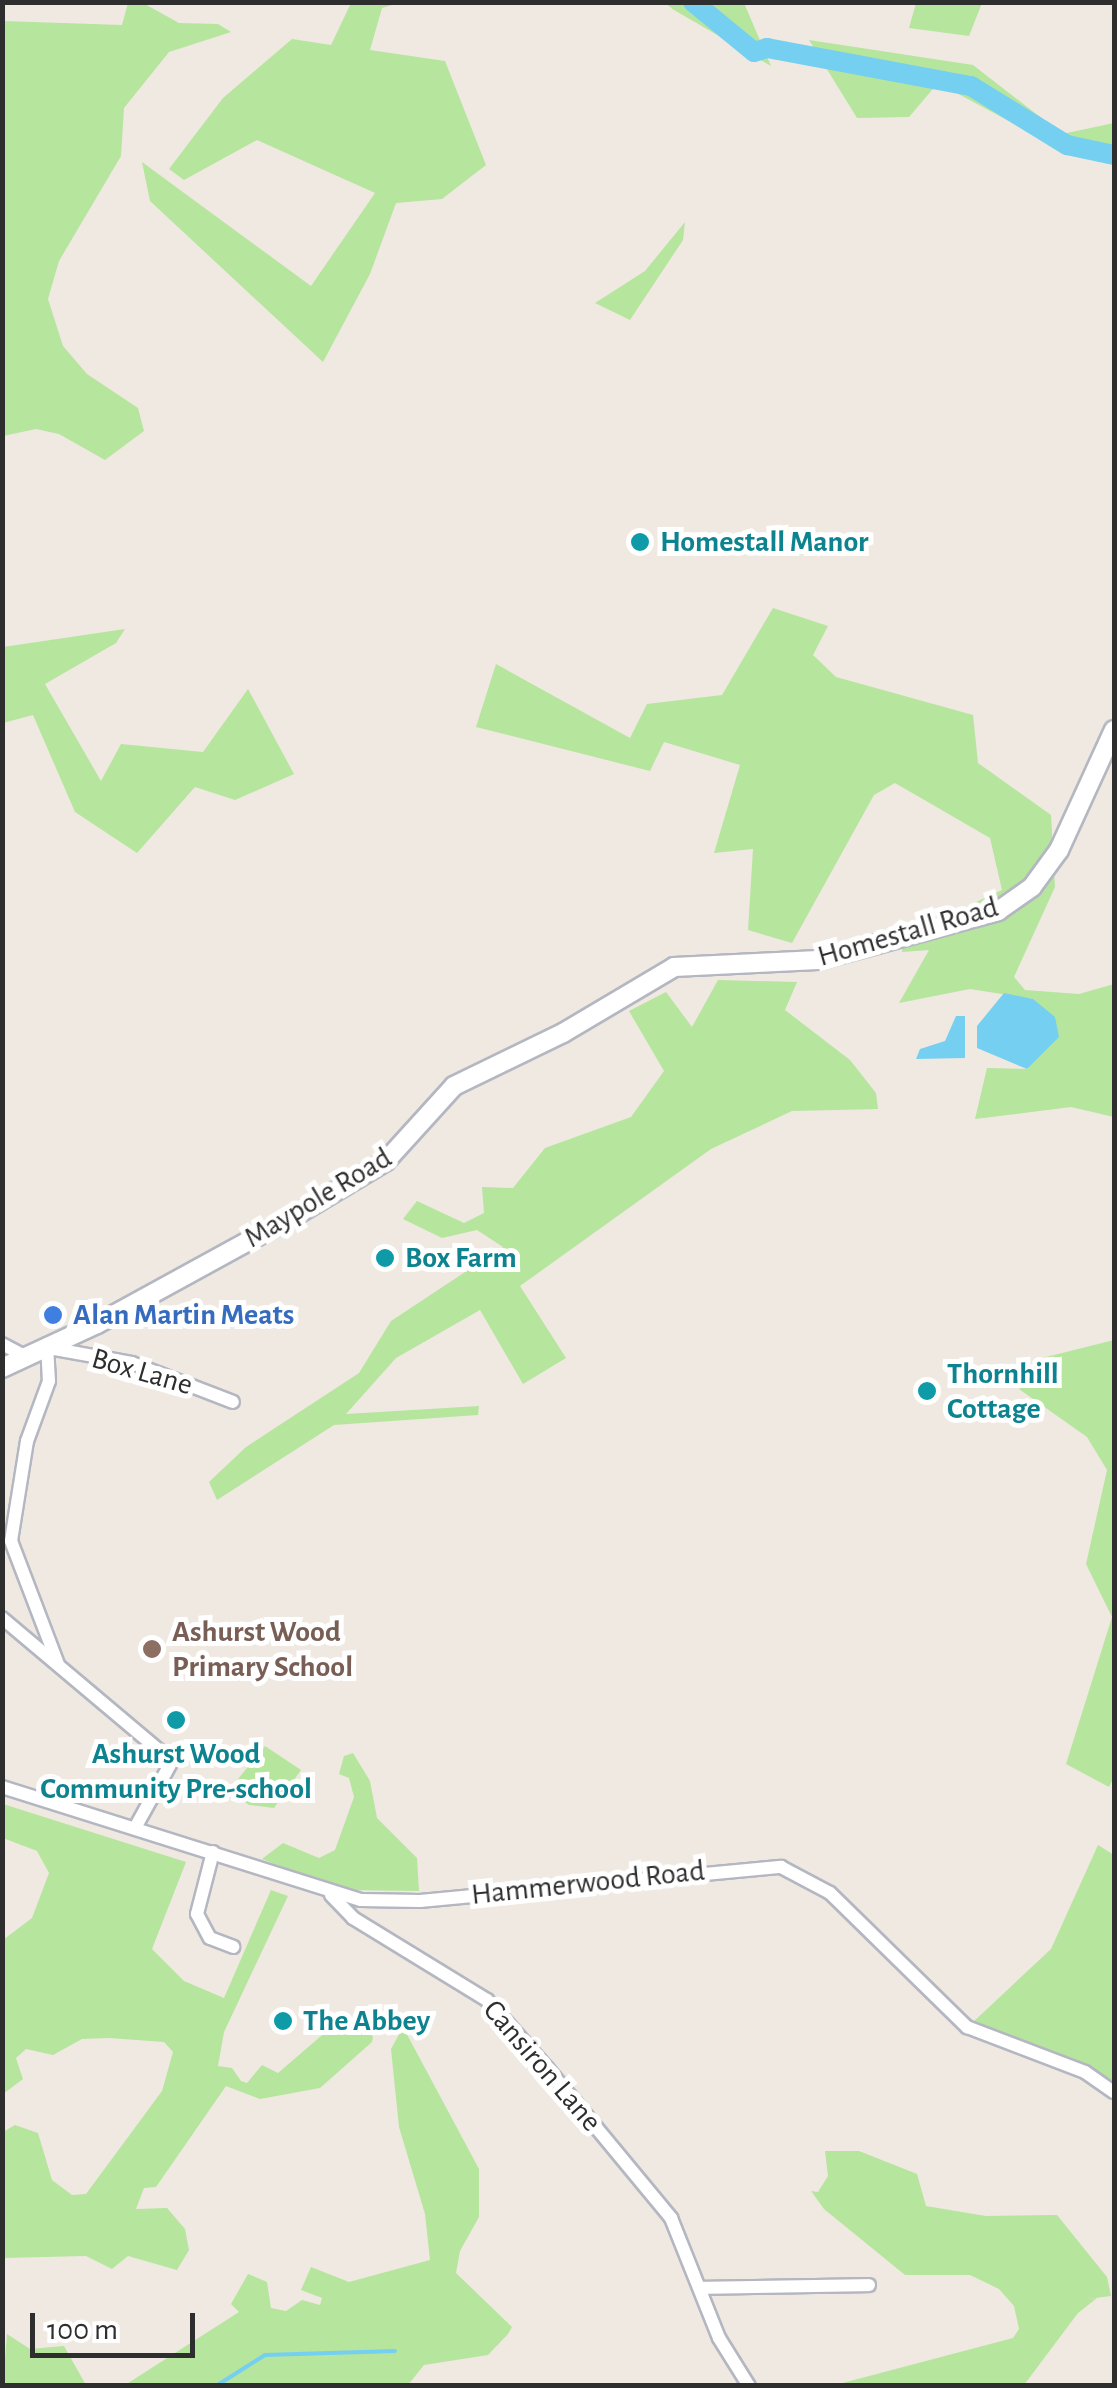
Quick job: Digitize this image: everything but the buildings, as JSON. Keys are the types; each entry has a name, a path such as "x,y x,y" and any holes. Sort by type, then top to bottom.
{"street":[{"name":"Homestall Road","path":"614,1005 674,967 789,965 998,911 1032,886 1060,850 1114,730"},
{"name":"Maypole Road","path":"2,1368 98,1324 296,1215 386,1160 454,1086 614,1005"},
{"path":"2,1344 24,1356"},
{"name":"Box Lane","path":"48,1346 132,1363 234,1402"},
{"path":"48,1346 49,1381 28,1441 11,1541 58,1664"},
{"path":"2,1618 172,1761 135,1828"},
{"name":"Hammerwood Road","path":"2,1788 214,1852 331,1894 420,1901 781,1867 830,1893 967,2027 1086,2072 1114,2092"},
{"path":"214,1852 198,1896 204,1930 233,1947"},
{"name":"Cansiron Lane","path":"331,1894 353,1918 487,2000 671,2218 719,2338 749,2386"},
{"path":"198,1896 216,1902"},
{"path":"700,2288 870,2285"}],"green space":[{"path":"916,2 982,3 969,36 909,28"},
{"path":"128,3 143,3 179,23 218,24 231,32 169,52 124,108 121,156 59,261 48,299 63,346 87,374 138,408 144,431 105,460 59,434 36,429 3,436 3,21 122,25"},
{"path":"351,3 398,3 382,8 370,50 445,61 486,165 442,199 396,203 370,274 323,362 150,201 142,162 311,286 375,193 257,140 184,180 169,169 223,98 292,39 331,45"},
{"path":"665,3 744,3 771,66 674,10"},
{"path":"809,40 973,65 1062,134 1114,123 1114,148 1074,156 938,83 909,117 857,118"},
{"path":"685,222 683,240 630,320 595,303 645,271"},
{"path":"773,608 828,626 813,655 836,677 973,715 978,763 1051,815 1055,887 1014,977 1025,990 1079,994 1114,984 1114,1117 1071,1107 975,1119 987,1068 1028,1069 1033,999 970,989 899,1003 929,950 902,952 907,922 948,915 1002,890 990,838 895,783 874,795 792,943 748,930 753,849 714,853 740,765 664,742 650,771 476,727 496,664 630,738 647,704 722,695"},
{"path":"125,629 116,643 45,684 101,781 121,744 203,752 248,689 294,774 235,800 195,787 137,853 75,812 33,715 3,723 3,647"},
{"path":"718,980 797,982 785,1010 850,1060 876,1093 878,1109 792,1111 711,1149 520,1286 566,1358 523,1384 480,1310 396,1358 346,1414 479,1406 478,1415 334,1425 217,1500 209,1482 246,1447 359,1373 391,1321 503,1247 477,1230 442,1238 403,1219 417,1201 464,1223 484,1213 482,1187 513,1188 545,1148 631,1117 664,1071 629,1011 666,992 692,1027"},
{"path":"1114,1340 1114,1777 1109,1787 1066,1764 1112,1617 1086,1564 1107,1470 1087,1437 1019,1389 1038,1359"},
{"path":"265,1746 301,1770 274,1808 249,1805 229,1790"},
{"path":"353,1753 370,1781 377,1818 417,1858 419,1891 339,1890 262,1859 283,1843 319,1858 335,1850 354,1797 349,1778 339,1774 344,1756"},
{"path":"3,1804 186,1862 152,1949 184,1981 224,1998 271,1890 288,1896 224,2032 218,2066 232,2068 241,2081 247,2083 262,2065 278,2073 335,2024 378,2006 372,2042 320,2088 260,2099 226,2086 156,2187 144,2188 136,2209 167,2208 185,2229 189,2250 177,2270 128,2256 112,2269 86,2256 3,2258 3,2132 15,2125 38,2133 52,2180 72,2195 86,2194 162,2091 173,2052 164,2042 109,2038 82,2039 53,2055 26,2049 16,2058 23,2079 3,2094 3,1940 32,1918 49,1873 37,1851 3,1838"},
{"path":"1098,1845 1114,1855 1114,2083 971,2024 1051,1949"},
{"path":"403,2027 479,2169 479,2217 460,2251 456,2273 512,2327 508,2334 488,2355 424,2365 408,2385 125,2385 239,2312 231,2304 248,2274 267,2282 271,2308 286,2311 302,2300 320,2305 322,2298 301,2290 311,2267 349,2282 430,2260 425,2214 399,2127 391,2049"},
{"path":"825,2151 859,2151 917,2174 926,2206 986,2216 1057,2215 1107,2277 1111,2296 1079,2300 1097,2298 1078,2313 1024,2385 835,2385 1013,2338 1019,2329 1014,2306 999,2289 970,2275 905,2275 824,2209 811,2191 818,2192 828,2176"},
{"path":"7,2334 30,2349 64,2346 86,2385 3,2385"}],"water":[{"path":"1004,993 1033,999 1055,1017 1059,1037 1027,1069 977,1048 977,1026"},
{"path":"956,1016 965,1016 965,1058 916,1059 920,1049 945,1041"}],"waterway":[{"path":"693,2 754,52 767,48 971,86 1067,145 1114,155"},
{"path":"216,2386 265,2355 395,2351"}],"place":[{"name":"Homestall Manor","path":"640,542"},
{"name":"Box Farm","path":"385,1258"},
{"name":"Alan Martin Meats","path":"53,1315"},
{"name":"Thornhill Cottage","path":"927,1391"},
{"name":"Ashurst Wood Primary School","path":"152,1649"},
{"name":"Ashurst Wood Community Pre-school","path":"176,1720"},
{"name":"The Abbey","path":"283,2021"}]}
